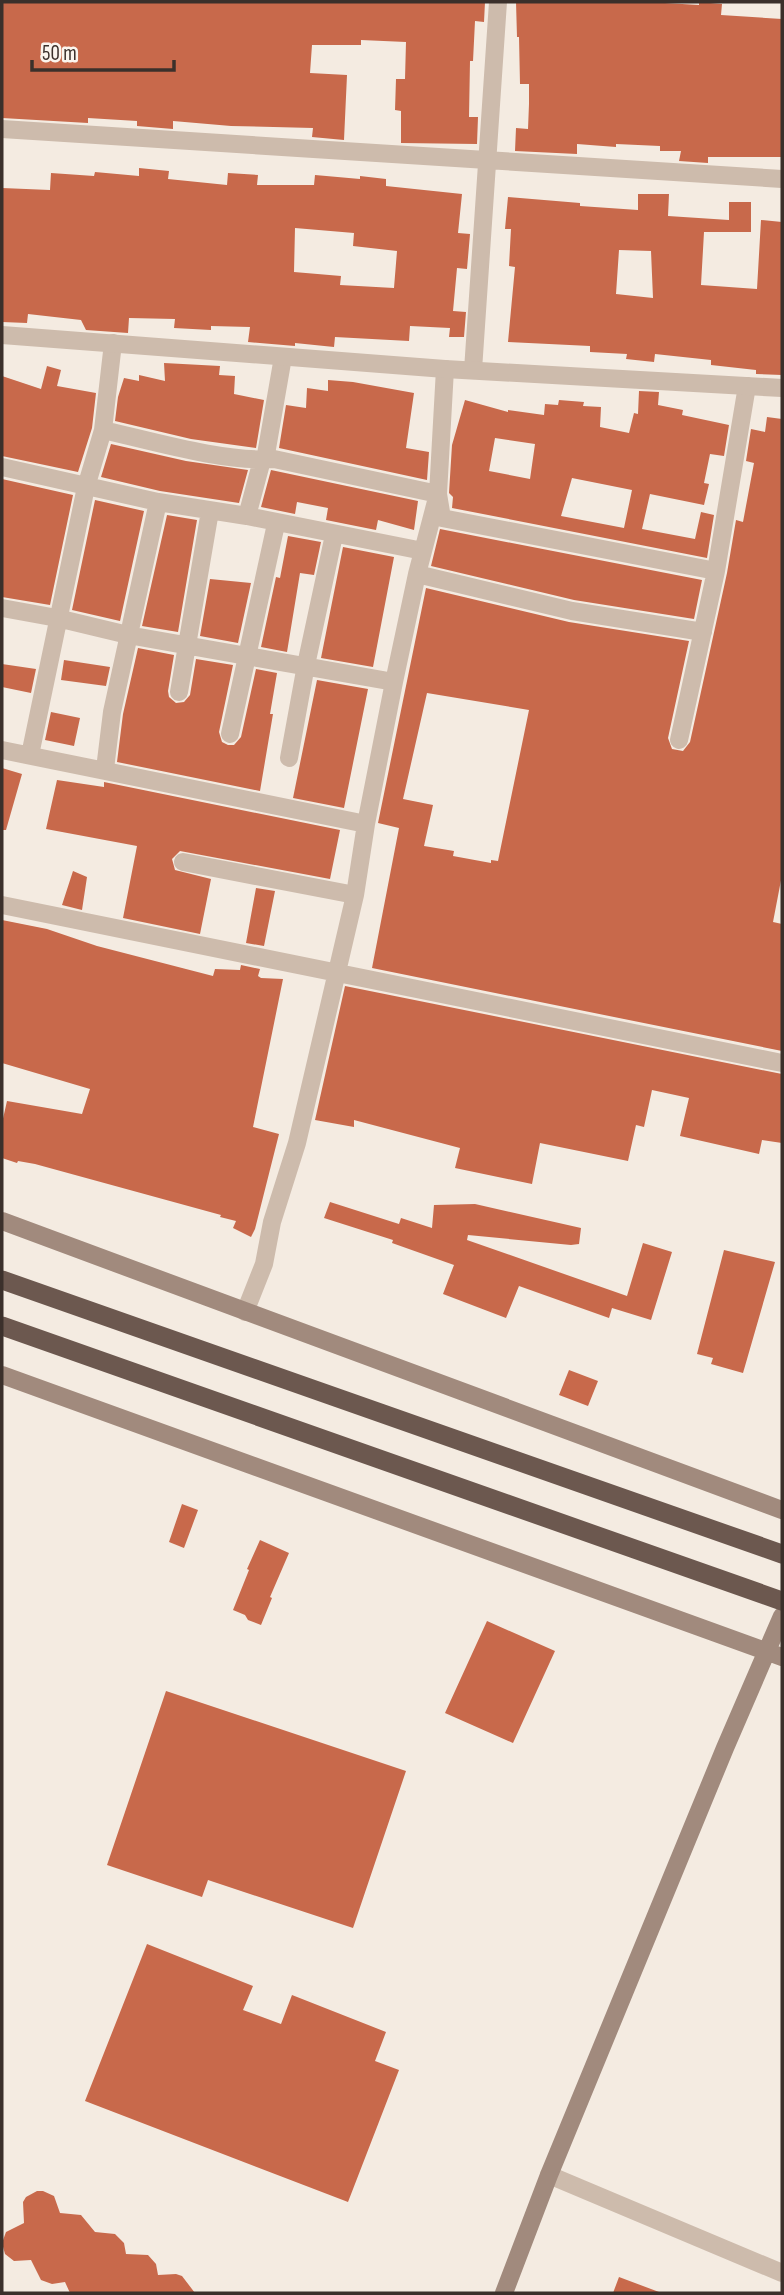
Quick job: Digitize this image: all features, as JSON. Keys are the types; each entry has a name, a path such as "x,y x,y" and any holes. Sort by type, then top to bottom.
{"highway":[{"path":"2,1280 782,1555"},
{"path":"2,1326 782,1601"}],"main road":[{"path":"2,1222 782,1510"},
{"path":"2,1376 775,1655"},
{"path":"504,2293 549,2175 719,1760 775,1655 782,1616"}],"street":[{"path":"473,370 498,2"},
{"path":"2,129 782,179"},
{"path":"2,334 446,369 782,388"},
{"path":"30,755 86,487 103,430 113,343"},
{"path":"247,516 263,460 284,356"},
{"path":"245,1312 264,1264 272,1222 297,1143 355,895 394,682 417,574 438,494 446,369"},
{"path":"679,740 716,571 747,386"},
{"path":"103,430 212,453 274,459 438,494"},
{"path":"2,467 158,502 247,516 276,524 423,551"},
{"path":"438,494 442,518 716,571"},
{"path":"104,769 112,712 158,502"},
{"path":"179,692 210,511"},
{"path":"230,734 276,524"},
{"path":"289,758 334,535"},
{"path":"417,574 572,611 703,632"},
{"path":"2,608 128,635 394,682"},
{"path":"2,750 366,824"},
{"path":"183,862 355,895"},
{"path":"2,905 782,1063"},
{"path":"549,2175 782,2273"}],"building":[{"path":"2,2 485,2 484,22 475,21 473,61 470,61 469,117 478,117 477,144 401,143 401,111 395,110 396,79 405,79 406,42 361,40 361,45 312,45 310,73 347,75 344,140 312,137 313,128 173,121 173,129 137,126 137,121 88,118 88,123 2,118"},
{"path":"516,2 648,2 699,5 699,2 722,4 721,15 782,19 782,157 708,157 708,163 679,161 681,151 660,151 660,146 616,144 616,147 577,144 577,154 515,151 516,128 528,129 529,104 529,84 520,84"},
{"path":"139,168 169,171 168,179 227,185 228,173 258,175 257,185 314,185 315,175 360,179 360,176 386,179 386,186 462,194 458,233 470,234 467,269 457,268 453,311 466,312 464,337 449,337 450,328 410,326 409,341 335,337 334,347 295,343 295,346 248,342 250,327 211,326 211,330 174,328 175,319 129,318 128,333 86,330 81,320 28,314 27,323 2,322 2,188 50,190 51,173 94,176 95,172 139,176","holes":["295,228 354,233 353,246 397,251 394,288 340,285 341,276 294,272"]},
{"path":"638,194 669,194 668,216 729,220 729,202 751,202 751,232 704,232 701,285 757,289 761,220 782,222 782,375 756,374 756,370 711,365 711,360 655,354 654,362 626,359 627,354 590,352 590,346 508,342 515,267 509,266 511,229 505,229 508,197 638,210","holes":["619,250 651,251 653,298 616,294"]},
{"path":"164,363 220,366 219,375 235,376 234,394 264,400 256,448 191,439 115,421 124,378 139,381 139,375 165,381"},
{"path":"47,366 61,370 57,386 96,393 92,428 78,472 2,456 2,376 41,389"},
{"path":"328,380 414,393 406,448 429,452 427,480 279,448 286,405 306,408 307,388 328,391"},
{"path":"639,391 659,392 658,405 683,410 682,415 729,425 724,456 710,454 704,483 709,484 704,505 650,494 642,529 695,539 701,512 714,515 707,558 452,508 453,497 449,493 452,445 465,400 508,412 544,415 545,404 558,405 559,400 584,402 583,406 601,407 600,427 629,433 634,413 638,414","holes":["495,438 535,444 530,479 489,471","572,478 632,490 624,528 561,516"]},
{"path":"767,417 782,419 782,875 773,922 782,924 782,1051 372,968 399,828 378,823 426,588 569,622 689,641 668,738 672,749 683,751 690,742 736,520 743,522 754,463 746,461 751,429 765,432","holes":["427,693 529,710 498,861 491,860 491,863 453,856 454,851 424,846 433,805 403,799"]},
{"path":"111,444 186,461 248,470 239,503 160,491 101,477"},
{"path":"271,470 418,501 414,530 378,520 376,530 326,520 328,508 297,502 295,514 261,507"},
{"path":"2,479 73,495 50,605 2,597"},
{"path":"95,500 144,511 120,621 72,610"},
{"path":"167,515 197,520 178,632 142,626"},
{"path":"440,529 702,580 694,619 574,600 431,566"},
{"path":"288,536 321,542 314,575 300,573 287,652 261,647 276,577 280,578"},
{"path":"343,547 394,557 373,667 321,658"},
{"path":"210,579 251,583 238,643 200,636"},
{"path":"138,648 174,655 168,691 169,697 176,703 184,702 190,695 196,659 233,665 219,732 222,742 228,745 234,745 241,737 256,669 277,673 260,791 117,762 123,714"},
{"path":"64,660 110,667 106,686 61,680"},
{"path":"2,664 36,669 31,693 2,687"},
{"path":"317,680 368,689 344,808 293,798"},
{"path":"51,712 80,718 74,746 45,740"},
{"path":"2,768 22,774 6,830 2,830"},
{"path":"57,780 104,787 104,782 340,830 330,879 180,851 172,859 175,870 211,879 200,934 123,918 137,846 46,829"},
{"path":"73,871 87,877 82,910 62,905"},
{"path":"256,888 275,891 264,946 246,943"},
{"path":"2,920 47,929 97,946 213,976 215,969 240,970 241,965 260,969 258,976 261,978 283,979 253,1127 279,1134 251,1237 233,1228 236,1221 220,1217 221,1215 35,1164 17,1163 2,1158 2,1123 7,1101 82,1114 90,1089 2,1063"},
{"path":"345,986 782,1074 782,1143 762,1140 759,1154 680,1136 689,1098 652,1090 644,1127 636,1125 628,1161 540,1143 532,1184 455,1168 460,1148 354,1120 354,1127 315,1120"},
{"path":"330,1202 399,1224 401,1218 432,1228 434,1205 475,1204 581,1228 579,1244 571,1245 468,1235 467,1240 627,1296 643,1243 672,1252 651,1320 612,1308 609,1318 519,1286 506,1318 443,1294 454,1265 392,1243 393,1240 324,1218"},
{"path":"724,1250 775,1262 743,1373 711,1364 713,1358 697,1354"},
{"path":"569,1370 598,1381 588,1406 559,1395"},
{"path":"182,1504 198,1510 184,1548 169,1542"},
{"path":"260,1540 289,1553 261,1625 233,1610"},
{"path":"487,1621 555,1651 513,1743 445,1713"},
{"path":"166,1691 406,1771 353,1928 208,1880 202,1897 107,1865"},
{"path":"147,1944 253,1986 243,2010 281,2024 292,1995 386,2032 375,2061 399,2070 348,2202 85,2101"},
{"path":"37,2191 54,2196 60,2213 81,2215 95,2232 115,2234 124,2243 126,2254 148,2255 156,2264 158,2275 182,2276 195,2293 70,2293 65,2282 52,2284 41,2280 31,2260 14,2261 5,2254 2,2243 6,2232 24,2223 23,2202"},
{"path":"619,2277 659,2292 659,2293 613,2293"}]}
